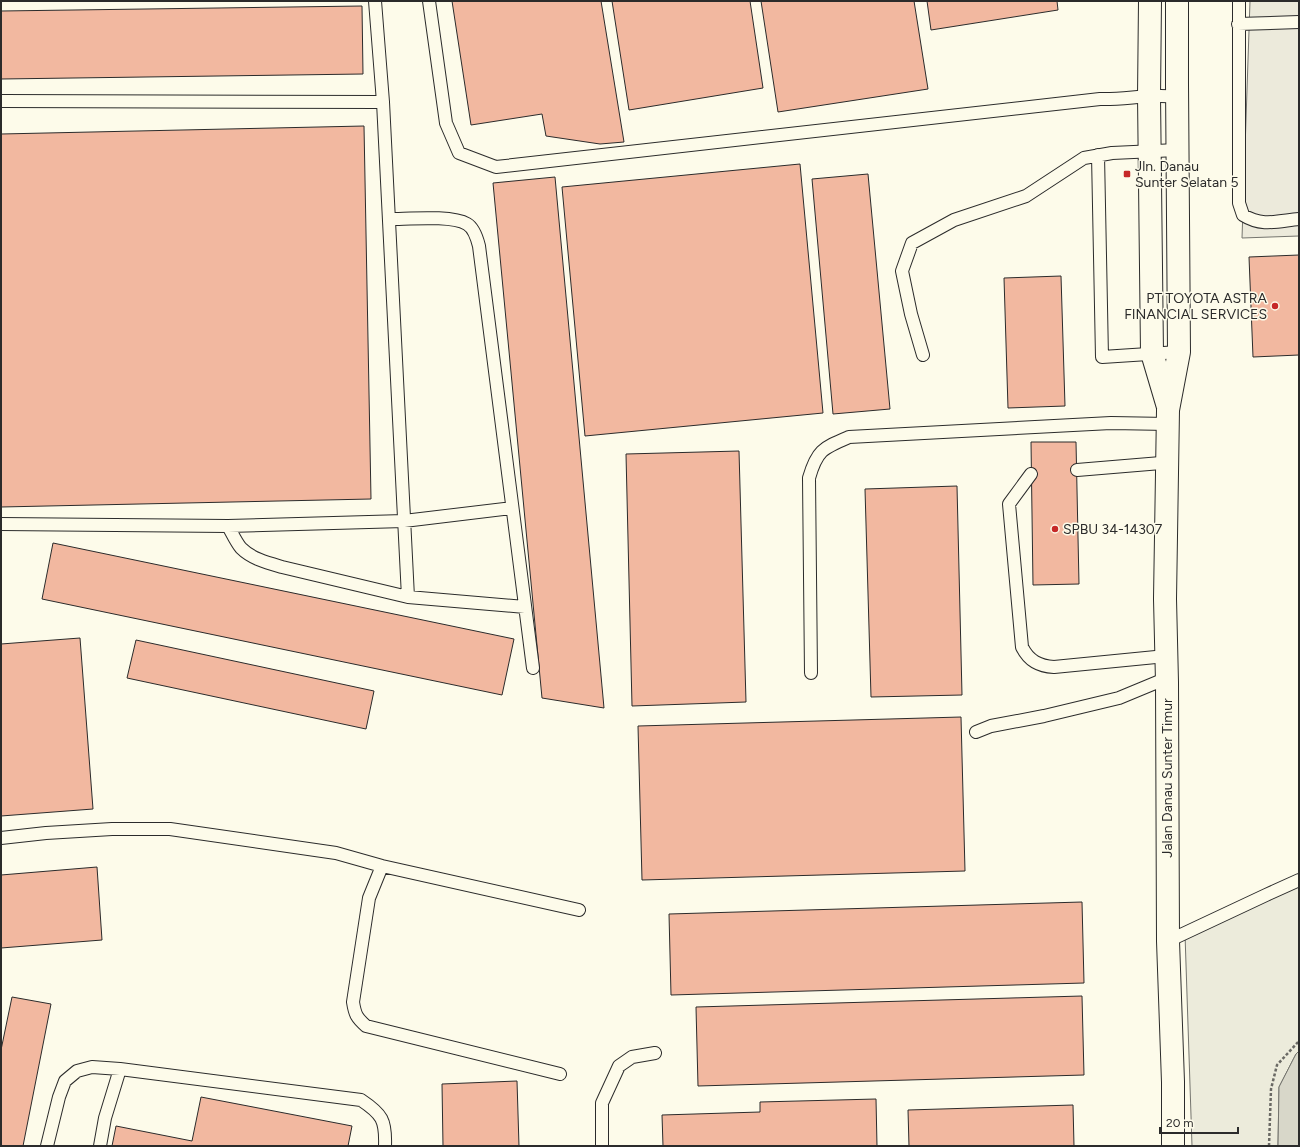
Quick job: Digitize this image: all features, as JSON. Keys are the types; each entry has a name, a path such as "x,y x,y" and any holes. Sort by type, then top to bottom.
{"main road":[{"name":"Jalan Danau Sunter Timur","path":"1150,1 1149,96 1152,353 1168,417"},
{"name":"Jalan Danau Sunter Timur","path":"1173,1146 1173,1082 1168,941 1167,682 1165,600 1168,417 1180,352 1177,150 1177,1"},
{"path":"1151,255 1178,253"}],"lane":[{"path":"375,1 383,102 408,596"},
{"path":"429,1 446,123 459,153 496,167 1100,99 1149,96 1177,97"},
{"path":"1239,1 1239,203 1243,216 1252,221 1262,223 1299,219"},
{"path":"1238,24 1299,22"},
{"path":"1,101 383,102"},
{"path":"923,355 911,314 902,271 912,243 954,220 1026,196 1084,158 1098,154 1177,150"},
{"path":"1098,154 1102,357 1180,352"},
{"path":"389,219 441,219 459,221 469,225 476,235 479,246 533,668"},
{"path":"811,673 809,478 813,464 821,451 833,443 849,437 1111,423 1168,417"},
{"path":"1077,470 1161,463 1168,464"},
{"path":"1031,474 1009,504 1022,647 1025,654 1043,666 1054,667 1166,656"},
{"path":"1,524 228,526 404,520 512,508"},
{"path":"228,526 240,548 262,561 282,567 408,596 525,607"},
{"path":"976,732 991,726 1044,716 1119,698 1160,681 1167,682"},
{"path":"1,838 46,833 112,829 170,829 336,853 382,866 579,910"},
{"path":"382,866 369,898 353,1002 354,1014 366,1026 560,1074"},
{"path":"1168,941 1299,880"},
{"path":"602,1146 602,1103 619,1066 632,1057 655,1053"},
{"path":"47,1146 59,1097 65,1081 77,1071 92,1067 120,1069 361,1100 374,1109 382,1120 385,1135 385,1146"},
{"path":"100,1146 105,1118 120,1069"}],"path":[{"path":"1269,1146 1271,1090 1277,1065 1299,1041"}],"shaded area":[{"path":"1250,1 1299,1 1299,236 1242,238"},
{"path":"1299,885 1299,1051 1279,1087 1278,1146 1192,1146 1185,934"},
{"path":"1299,1051 1299,1146 1278,1146 1279,1087"}],"building":[{"path":"452,1 601,1 624,142 600,144 546,136 542,114 471,125"},
{"path":"612,1 750,1 763,88 629,110"},
{"path":"761,1 914,1 928,89 778,112"},
{"path":"927,1 1057,1 1058,10 931,30"},
{"path":"362,6 363,74 1,79 1,11"},
{"path":"364,126 371,499 1,507 1,134"},
{"path":"800,164 823,413 585,436 562,187"},
{"path":"868,174 890,409 833,414 812,179"},
{"path":"555,177 604,708 542,698 493,183"},
{"name":"PT TOYOTA ASTRA FINANCIAL SERVICES","path":"1299,255 1299,355 1253,357 1249,257"},
{"path":"1061,276 1065,406 1008,408 1004,278"},
{"name":"SPBU 34-14307","path":"1031,442 1076,442 1079,584 1033,585"},
{"path":"739,451 746,702 632,706 626,454"},
{"path":"957,486 962,695 871,697 865,489"},
{"path":"53,543 514,639 502,695 42,599"},
{"path":"80,638 93,809 1,816 1,644"},
{"path":"136,640 374,691 366,729 127,678"},
{"path":"961,717 965,871 642,880 638,726"},
{"path":"97,867 102,940 1,948 1,875"},
{"path":"1082,902 1084,983 671,995 669,914"},
{"path":"1082,996 1084,1075 698,1086 696,1007"},
{"path":"12,997 51,1004 23,1146 1,1146 1,1050"},
{"path":"517,1081 519,1146 443,1146 442,1084"},
{"path":"201,1097 352,1126 348,1146 112,1146 116,1126 192,1141"},
{"path":"876,1099 877,1146 663,1146 662,1115 760,1112 760,1102"},
{"path":"1073,1105 1074,1146 909,1146 908,1110"}],"place":[{"name":"Jln. Danau Sunter Selatan 5","path":"1127,174"},
{"name":"PT TOYOTA ASTRA FINANCIAL SERVICES","path":"1275,306"},
{"name":"SPBU 34-14307","path":"1055,529"}]}
